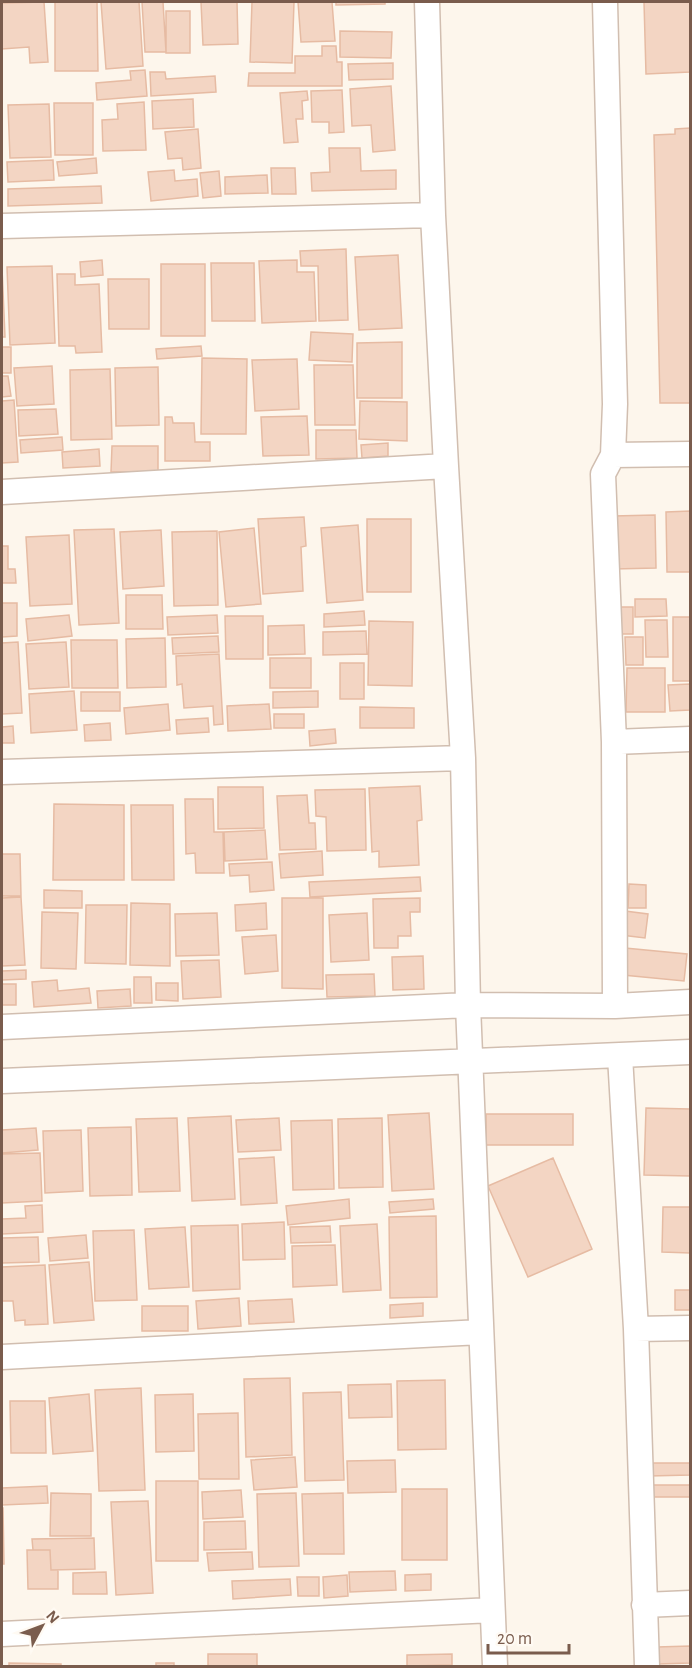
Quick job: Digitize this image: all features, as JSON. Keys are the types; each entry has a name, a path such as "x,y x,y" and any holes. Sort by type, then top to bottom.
{"street":[{"path":"427,2 433,215 463,758 470,1062 495,1666"},
{"path":"605,2 615,404 613,455 603,474 614,742 615,1006"},
{"path":"2,226 433,215"},
{"path":"613,455 690,454"},
{"path":"2,492 446,466"},
{"path":"614,742 690,740"},
{"path":"2,772 463,758"},
{"path":"2,1027 468,1005 615,1006 690,1002"},
{"path":"2,1081 690,1052"},
{"path":"620,1056 636,1329 647,1666"},
{"path":"636,1329 690,1328"},
{"path":"2,1357 481,1332"},
{"path":"644,1605 690,1603"},
{"path":"2,1634 492,1610"}],"building":[{"path":"44,2 48,62 30,63 29,47 2,49 2,3"},
{"path":"55,2 97,2 98,71 55,71"},
{"path":"101,2 139,2 143,66 106,69"},
{"path":"142,2 163,2 166,52 145,52"},
{"path":"201,2 237,2 238,44 203,45"},
{"path":"252,2 294,2 292,63 250,62"},
{"path":"298,2 332,2 335,41 301,42"},
{"path":"336,2 385,2 385,4 336,5"},
{"path":"644,2 690,2 690,72 646,74"},
{"path":"166,11 190,11 190,53 166,53"},
{"path":"340,31 392,32 391,58 340,57"},
{"path":"322,46 336,46 337,62 342,62 342,86 248,86 249,73 295,73 295,56 322,56"},
{"path":"393,63 393,79 349,80 348,64"},
{"path":"145,70 147,96 97,100 96,83 131,80 130,71"},
{"path":"150,72 165,72 166,79 215,76 216,92 151,96"},
{"path":"391,86 395,150 373,152 371,125 352,126 350,89"},
{"path":"342,90 344,132 329,133 329,122 312,122 311,91"},
{"path":"307,91 308,100 302,101 303,119 296,119 298,142 284,143 280,93"},
{"path":"193,99 194,127 153,129 152,101"},
{"path":"144,102 146,150 103,151 102,120 118,119 117,104"},
{"path":"54,103 93,103 93,155 55,155"},
{"path":"49,104 51,157 10,158 8,105"},
{"path":"690,128 690,403 660,403 654,135 675,134 675,129"},
{"path":"198,129 201,168 183,170 182,158 168,159 165,132"},
{"path":"329,148 360,148 361,171 396,170 396,189 312,191 311,173 330,172"},
{"path":"96,158 97,173 59,176 57,162"},
{"path":"53,160 54,180 8,182 7,162"},
{"path":"271,168 295,168 296,194 272,194"},
{"path":"174,170 175,181 197,179 198,196 151,201 148,172"},
{"path":"219,171 221,196 203,198 200,173"},
{"path":"267,175 268,193 225,194 225,177"},
{"path":"101,186 102,203 8,206 8,189"},
{"path":"346,249 348,320 319,321 318,266 301,266 300,251"},
{"path":"398,255 402,328 359,330 355,257"},
{"path":"102,260 103,275 81,277 80,262"},
{"path":"297,260 297,272 314,272 316,321 262,323 259,261"},
{"path":"211,263 254,263 255,321 212,321"},
{"path":"161,264 205,264 205,336 161,336"},
{"path":"52,266 55,343 10,345 7,267"},
{"path":"2,268 5,337 2,337"},
{"path":"57,274 75,274 75,285 99,284 102,352 76,353 75,346 59,346"},
{"path":"108,279 149,279 149,329 109,329"},
{"path":"311,332 353,334 352,362 309,360"},
{"path":"402,342 402,398 357,398 357,343"},
{"path":"201,346 202,356 157,359 156,349"},
{"path":"2,347 11,347 11,373 2,373"},
{"path":"202,358 247,359 246,434 201,434"},
{"path":"297,359 299,409 255,411 252,360"},
{"path":"314,365 353,365 355,425 315,425"},
{"path":"52,366 54,404 17,406 14,368"},
{"path":"158,367 159,425 116,426 115,368"},
{"path":"110,369 112,439 71,440 70,370"},
{"path":"2,376 8,376 11,396 2,397"},
{"path":"14,400 18,462 2,463 2,401"},
{"path":"360,401 407,402 407,441 359,439"},
{"path":"56,409 58,434 19,436 18,410"},
{"path":"307,416 309,455 263,456 261,417"},
{"path":"165,417 172,417 173,423 194,423 195,442 210,442 210,461 165,461"},
{"path":"316,430 356,430 357,458 316,459"},
{"path":"62,437 63,450 21,453 20,440"},
{"path":"388,443 388,456 362,458 361,445"},
{"path":"112,446 158,446 158,472 111,472"},
{"path":"99,449 100,466 63,468 62,452"},
{"path":"690,511 690,572 667,572 666,512"},
{"path":"655,515 656,568 614,569 613,516"},
{"path":"304,517 306,546 301,547 303,591 263,594 258,519"},
{"path":"367,519 411,519 411,592 367,592"},
{"path":"358,525 363,600 327,603 321,528"},
{"path":"254,528 261,604 226,607 219,532"},
{"path":"114,529 119,623 79,625 74,530"},
{"path":"161,530 164,586 123,589 120,532"},
{"path":"217,531 218,605 174,606 172,532"},
{"path":"69,535 72,604 30,606 26,537"},
{"path":"2,546 8,546 8,569 15,569 16,583 2,583"},
{"path":"126,595 162,595 163,629 126,629"},
{"path":"635,599 666,599 667,616 635,617"},
{"path":"2,603 17,603 17,636 2,637"},
{"path":"615,607 633,607 633,634 616,634"},
{"path":"364,611 365,625 324,627 324,614"},
{"path":"69,615 72,636 28,641 26,619"},
{"path":"217,615 218,633 168,635 167,617"},
{"path":"225,616 263,616 263,659 226,659"},
{"path":"673,617 690,617 690,681 673,681"},
{"path":"645,620 667,620 668,657 646,657"},
{"path":"369,621 413,622 412,686 368,685"},
{"path":"304,625 305,654 268,655 268,626"},
{"path":"366,631 367,654 323,655 323,632"},
{"path":"218,636 219,652 173,654 172,638"},
{"path":"625,637 643,637 643,665 626,665"},
{"path":"165,638 166,687 127,688 126,639"},
{"path":"71,640 117,640 118,688 72,688"},
{"path":"18,642 22,713 2,714 2,643"},
{"path":"66,642 69,687 29,689 26,644"},
{"path":"219,654 223,724 214,725 213,706 184,708 182,684 177,685 176,656"},
{"path":"270,658 311,658 311,688 270,688"},
{"path":"340,663 364,663 364,699 340,699"},
{"path":"627,668 665,668 665,712 626,712"},
{"path":"690,684 690,710 670,711 668,685"},
{"path":"74,691 77,730 31,733 29,694"},
{"path":"318,691 318,707 273,708 273,692"},
{"path":"81,692 120,692 120,711 81,711"},
{"path":"168,704 170,730 126,734 124,708"},
{"path":"269,704 271,729 228,731 227,706"},
{"path":"360,707 414,708 414,728 360,728"},
{"path":"274,714 304,714 304,728 274,728"},
{"path":"208,718 209,732 177,734 176,720"},
{"path":"110,723 111,740 85,741 84,725"},
{"path":"13,726 14,743 2,743 2,727"},
{"path":"335,729 336,743 310,746 309,731"},
{"path":"420,786 422,820 417,821 419,865 379,867 379,851 372,852 369,788"},
{"path":"218,787 263,787 264,828 218,829"},
{"path":"365,789 366,850 327,851 326,817 316,816 315,790"},
{"path":"307,795 309,823 315,823 316,849 280,850 277,796"},
{"path":"185,799 213,799 214,832 223,832 224,873 196,873 195,853 186,854"},
{"path":"54,804 124,805 124,880 53,880"},
{"path":"131,805 173,805 174,880 132,880"},
{"path":"265,830 267,859 225,861 224,832"},
{"path":"322,851 323,875 281,878 279,854"},
{"path":"2,854 20,854 21,896 2,896"},
{"path":"272,862 274,890 250,892 249,875 230,876 229,864"},
{"path":"420,877 421,891 310,897 309,882"},
{"path":"629,884 646,885 646,908 628,908"},
{"path":"44,890 82,891 82,908 44,908"},
{"path":"21,897 25,965 2,966 2,898"},
{"path":"282,898 323,898 323,989 282,988"},
{"path":"420,898 420,912 410,912 411,936 398,936 398,948 374,948 373,899"},
{"path":"131,903 170,904 170,966 130,965"},
{"path":"266,903 267,929 236,931 235,905"},
{"path":"86,905 127,905 126,964 85,963"},
{"path":"625,911 648,914 645,938 621,935"},
{"path":"42,912 78,913 76,969 41,968"},
{"path":"217,913 219,955 176,956 175,914"},
{"path":"367,913 369,960 331,962 329,915"},
{"path":"276,935 278,971 245,974 242,937"},
{"path":"625,948 687,954 684,981 623,975"},
{"path":"423,956 424,989 393,990 392,957"},
{"path":"219,960 221,997 183,999 181,961"},
{"path":"26,970 26,979 2,980 2,971"},
{"path":"374,974 375,996 327,997 326,975"},
{"path":"134,977 151,977 152,1003 134,1003"},
{"path":"57,980 58,991 89,988 91,1003 34,1007 32,982"},
{"path":"156,983 178,983 178,1001 156,1000"},
{"path":"2,984 16,984 16,1005 2,1005"},
{"path":"130,989 131,1006 98,1008 97,991"},
{"path":"646,1108 690,1109 690,1176 644,1175"},
{"path":"429,1113 434,1189 392,1191 388,1115"},
{"path":"486,1114 573,1114 573,1145 486,1145"},
{"path":"231,1116 235,1199 192,1201 188,1118"},
{"path":"177,1118 180,1191 139,1192 136,1119"},
{"path":"279,1118 281,1150 238,1152 236,1120"},
{"path":"382,1118 383,1187 339,1188 338,1119"},
{"path":"332,1120 334,1189 293,1190 291,1121"},
{"path":"131,1127 132,1195 90,1196 88,1128"},
{"path":"36,1128 38,1150 2,1153 2,1130"},
{"path":"81,1130 83,1191 45,1193 43,1131"},
{"path":"40,1153 42,1201 2,1203 2,1154"},
{"path":"274,1157 277,1203 241,1205 239,1159"},
{"path":"553,1158 592,1249 528,1277 488,1186"},
{"path":"349,1199 350,1218 288,1225 286,1206"},
{"path":"433,1199 434,1209 390,1213 389,1202"},
{"path":"42,1205 43,1232 2,1234 2,1219 26,1218 25,1206"},
{"path":"663,1207 690,1207 690,1253 662,1252"},
{"path":"436,1216 437,1297 390,1298 389,1217"},
{"path":"284,1222 285,1259 243,1260 242,1224"},
{"path":"377,1224 381,1290 343,1292 340,1226"},
{"path":"238,1225 240,1289 193,1291 191,1226"},
{"path":"330,1226 331,1242 291,1243 290,1227"},
{"path":"185,1227 189,1287 149,1289 145,1229"},
{"path":"134,1230 137,1300 95,1301 93,1231"},
{"path":"86,1235 88,1258 50,1261 48,1238"},
{"path":"38,1237 39,1262 2,1263 2,1238"},
{"path":"335,1245 337,1285 293,1287 292,1246"},
{"path":"89,1262 94,1320 54,1323 49,1265"},
{"path":"45,1265 48,1324 25,1325 25,1320 15,1321 13,1301 2,1301 2,1267"},
{"path":"675,1290 690,1290 690,1310 675,1310"},
{"path":"239,1298 241,1326 198,1329 196,1301"},
{"path":"292,1299 294,1322 249,1324 248,1301"},
{"path":"423,1303 423,1316 390,1318 390,1305"},
{"path":"142,1306 188,1306 188,1331 142,1331"},
{"path":"290,1378 292,1455 246,1457 244,1379"},
{"path":"445,1380 446,1449 398,1450 397,1381"},
{"path":"391,1384 392,1417 349,1418 348,1385"},
{"path":"141,1388 145,1490 99,1491 95,1390"},
{"path":"341,1392 344,1480 305,1481 303,1393"},
{"path":"89,1394 93,1451 53,1454 49,1398"},
{"path":"193,1394 194,1451 156,1452 155,1395"},
{"path":"10,1401 45,1401 46,1453 11,1453"},
{"path":"238,1413 239,1479 199,1479 198,1414"},
{"path":"295,1457 297,1487 254,1490 251,1460"},
{"path":"395,1460 396,1492 348,1493 347,1461"},
{"path":"649,1463 690,1463 690,1475 649,1476"},
{"path":"156,1481 198,1481 198,1561 156,1561"},
{"path":"652,1485 690,1485 690,1497 652,1497"},
{"path":"47,1486 48,1503 2,1505 2,1488"},
{"path":"402,1489 447,1489 447,1560 402,1560"},
{"path":"241,1490 243,1517 203,1519 202,1492"},
{"path":"51,1493 91,1494 91,1536 50,1536"},
{"path":"296,1493 299,1566 259,1567 257,1494"},
{"path":"343,1493 344,1554 304,1554 302,1494"},
{"path":"148,1501 153,1593 116,1595 111,1502"},
{"path":"3,1508 4,1564 2,1564"},
{"path":"245,1521 246,1549 204,1550 204,1522"},
{"path":"94,1538 95,1569 51,1570 50,1550 33,1550 32,1539"},
{"path":"27,1550 50,1550 51,1570 58,1570 58,1589 28,1589"},
{"path":"252,1552 253,1569 209,1571 207,1553"},
{"path":"395,1571 396,1590 350,1592 349,1572"},
{"path":"106,1572 107,1594 73,1594 73,1573"},
{"path":"431,1574 431,1590 405,1591 405,1575"},
{"path":"347,1575 348,1596 324,1598 323,1577"},
{"path":"297,1577 319,1577 319,1596 298,1596"},
{"path":"290,1579 291,1595 233,1599 232,1581"},
{"path":"690,1646 690,1663 658,1664 657,1647"},
{"path":"208,1654 257,1654 257,1666 208,1666"},
{"path":"452,1654 452,1665 407,1666 407,1655"},
{"path":"9,1663 61,1664 61,1666 9,1666"},
{"path":"156,1663 174,1663 174,1666 156,1666"}]}
